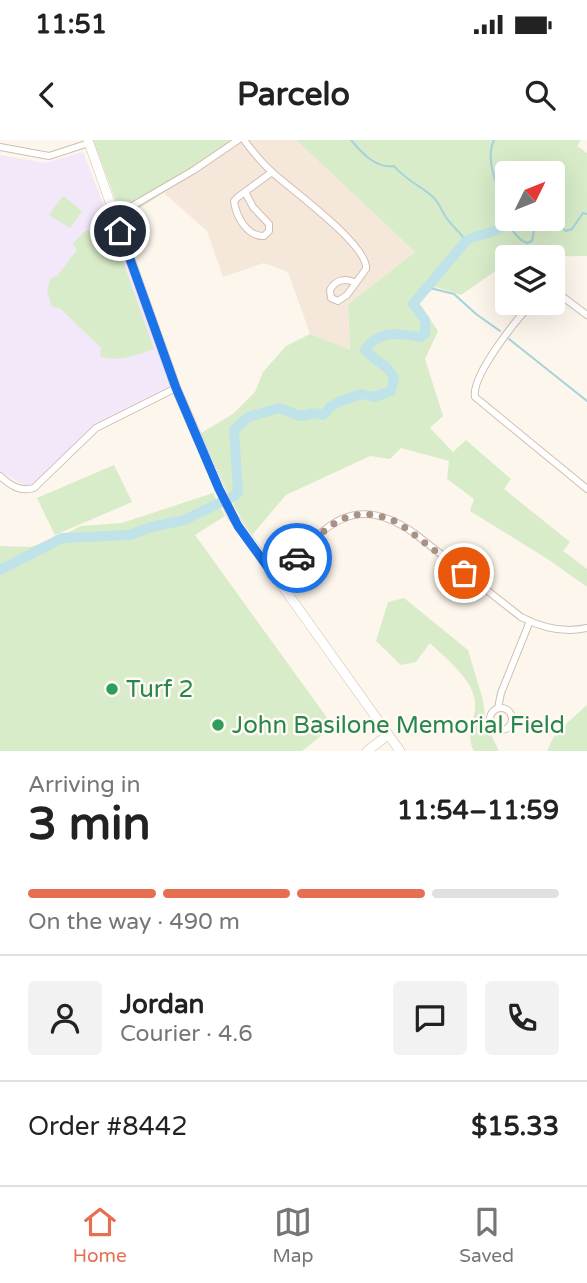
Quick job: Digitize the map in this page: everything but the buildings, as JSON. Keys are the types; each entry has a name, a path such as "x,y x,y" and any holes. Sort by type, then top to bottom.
{"street":[{"path":"115,216 194,170 238,140"},
{"path":"244,140 272,172 351,240 361,252 366,266 356,282"},
{"path":"0,147 49,156 89,141 176,388 231,514 400,751"},
{"path":"245,192 253,207 269,225 269,231 264,236 251,232 236,210 234,201 245,192 272,172"},
{"path":"565,298 587,315"},
{"path":"524,315 480,373 475,397 587,489"},
{"path":"0,476 16,488 34,488 89,434 176,388"},
{"path":"277,580 327,527 355,515 379,516 399,523 512,611 530,621 557,629 587,628"},
{"path":"498,708 505,682 530,621"},
{"path":"367,751 388,735"}],"shaded area":[{"path":"245,140 296,140 415,252 348,304 350,351 310,334 288,272 264,263 223,277 207,231 164,193"},
{"path":"83,152 176,388 84,438 30,489 0,471 0,155 45,163"}],"green space":[{"path":"93,140 245,140 123,219"},
{"path":"296,140 581,140 577,146 587,153 587,256 565,256 565,245 495,245 495,271 461,295 436,287 418,301 438,331 425,359 443,416 430,428 453,452 466,440 511,479 504,489 570,542 563,551 587,569 587,587 470,511 474,499 447,479 449,461 401,448 390,459 370,456 286,495 252,535 235,508 201,433 233,414 255,392 263,372 286,346 310,334 350,350 348,304 415,252"},
{"path":"63,196 82,211 70,228 49,215"},
{"path":"109,222 154,349 121,358 100,356 101,348 61,309 52,307 47,291 50,279 57,276 77,250 73,244 84,232"},
{"path":"114,465 132,502 55,535 37,498"},
{"path":"213,493 225,516 195,535 333,726 302,751 0,751 0,546 30,547 81,526 122,523"},
{"path":"404,598 468,650 483,700 486,724 499,751 474,751 471,733 475,703 470,686 458,670 430,643 416,662 401,665 376,641 388,602"},
{"path":"587,705 587,751 547,751 555,734"}],"waterway":[{"path":"351,140 370,159 381,165 394,166 433,197 466,241"},
{"path":"494,140 491,162 495,179"},
{"path":"565,230 572,229 583,213 587,214"},
{"path":"0,570 62,538 130,535 184,520 232,497 238,493 234,430 248,417 279,408 300,416 315,413 323,415 331,406 341,401 361,394 374,397 391,391 394,378 391,373 365,350 382,336 397,334 420,337 425,334 425,320 413,304 466,241 495,230"},
{"path":"513,231 527,243 532,241 534,231"},
{"path":"426,287 454,294 500,331"},
{"path":"509,339 587,401"}],"way so far":[{"path":"297,558 327,527 345,517 367,514 387,517 399,523 464,573"}],"place":[{"name":"Turf 2","path":"112,689"},
{"name":"John Basilone Memorial Field","path":"218,725"}],"route":[{"path":"120,231 176,388 231,514 277,580 297,558"}]}
